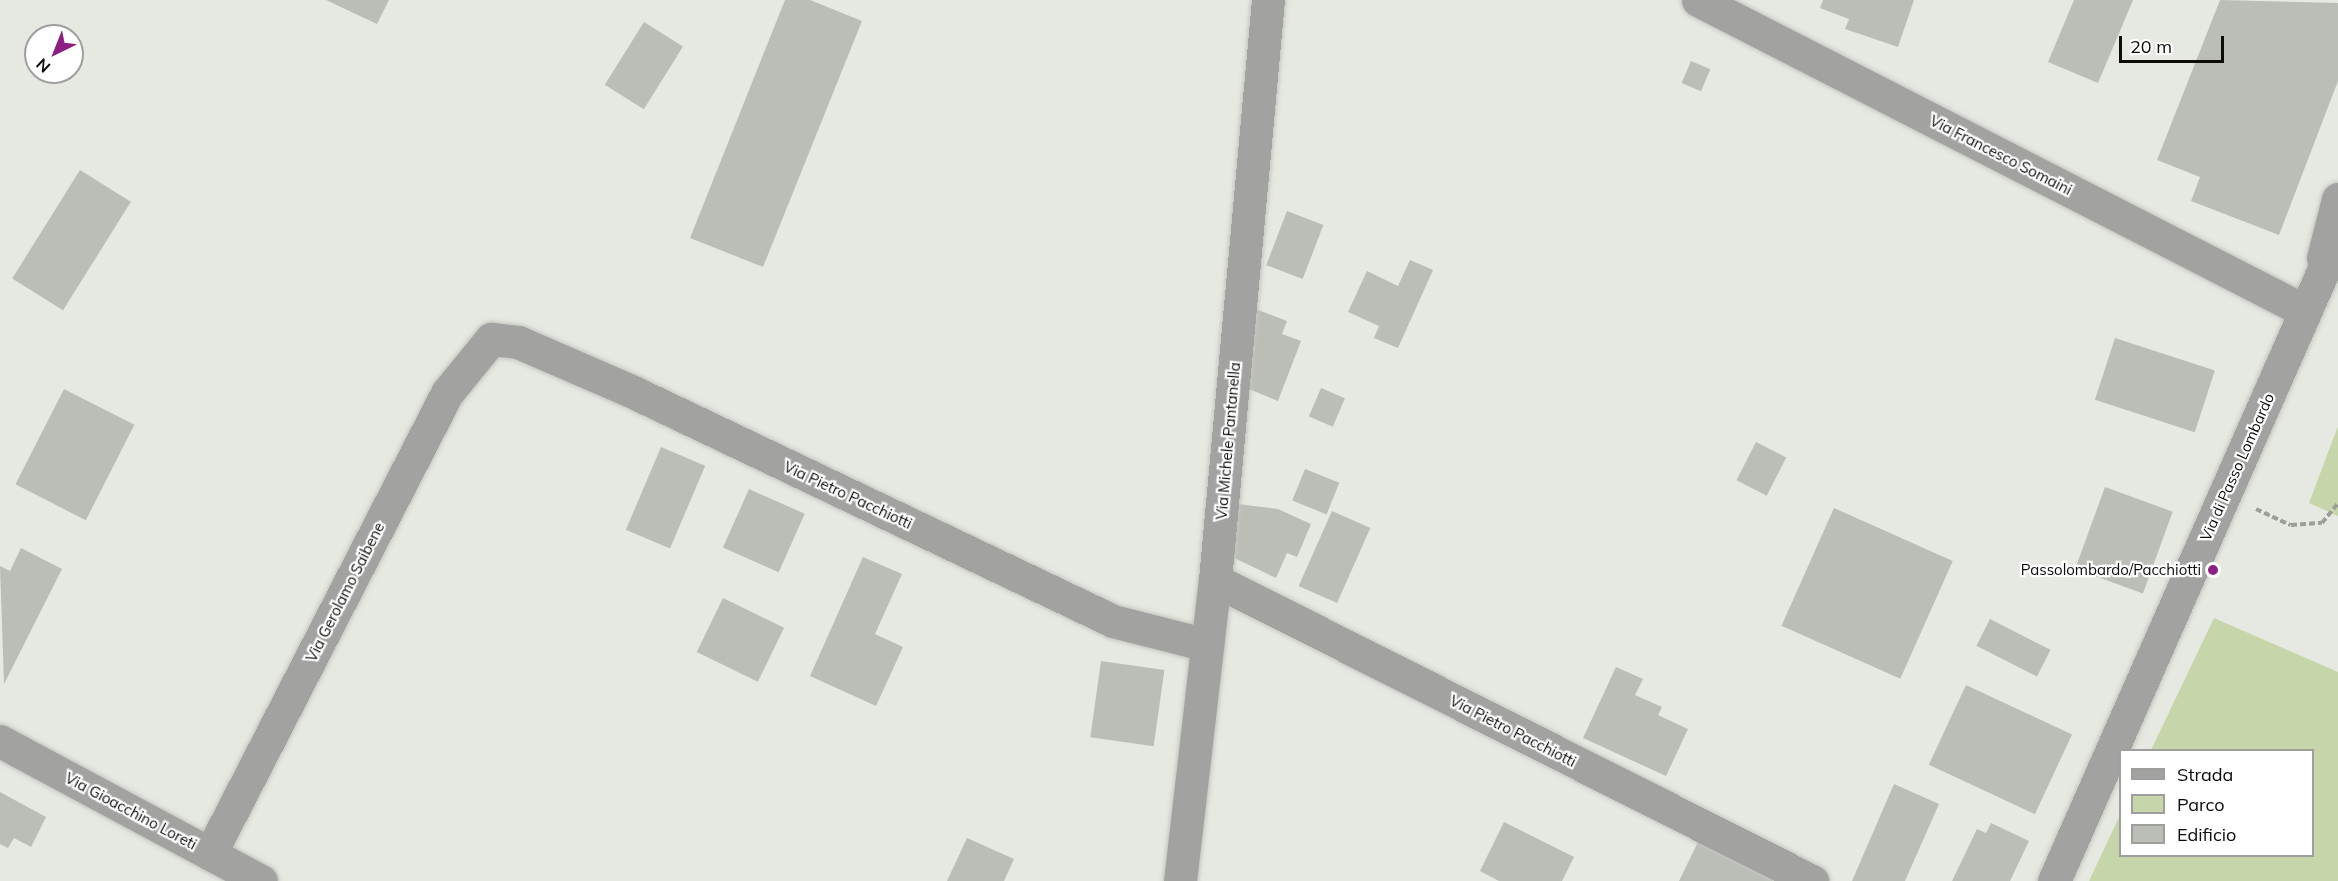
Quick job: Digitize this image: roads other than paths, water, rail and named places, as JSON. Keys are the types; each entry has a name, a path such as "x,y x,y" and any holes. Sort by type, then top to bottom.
{"street":[{"name":"Via Michele Pantanella","path":"1180,881 1215,580 1268,0"},
{"name":"Via Francesco Somaini","path":"1698,0 2310,297"},
{"name":"Via di Passo Lombardo","path":"2310,297 2338,199"},
{"name":"Via di Passo Lombardo","path":"2054,881 2338,237"},
{"name":"Via Pietro Pacchiotti","path":"491,339 518,342 629,390 1113,621 1208,645"},
{"name":"Via Gerolamo Saibene","path":"210,854 447,393 491,339"},
{"name":"Via Pietro Pacchiotti","path":"1215,580 1812,881"},
{"name":"Via Gioacchino Loreti","path":"0,741 261,881"}],"place":[{"name":"Passolombardo/Pacchiotti","path":"2213,570"}]}
